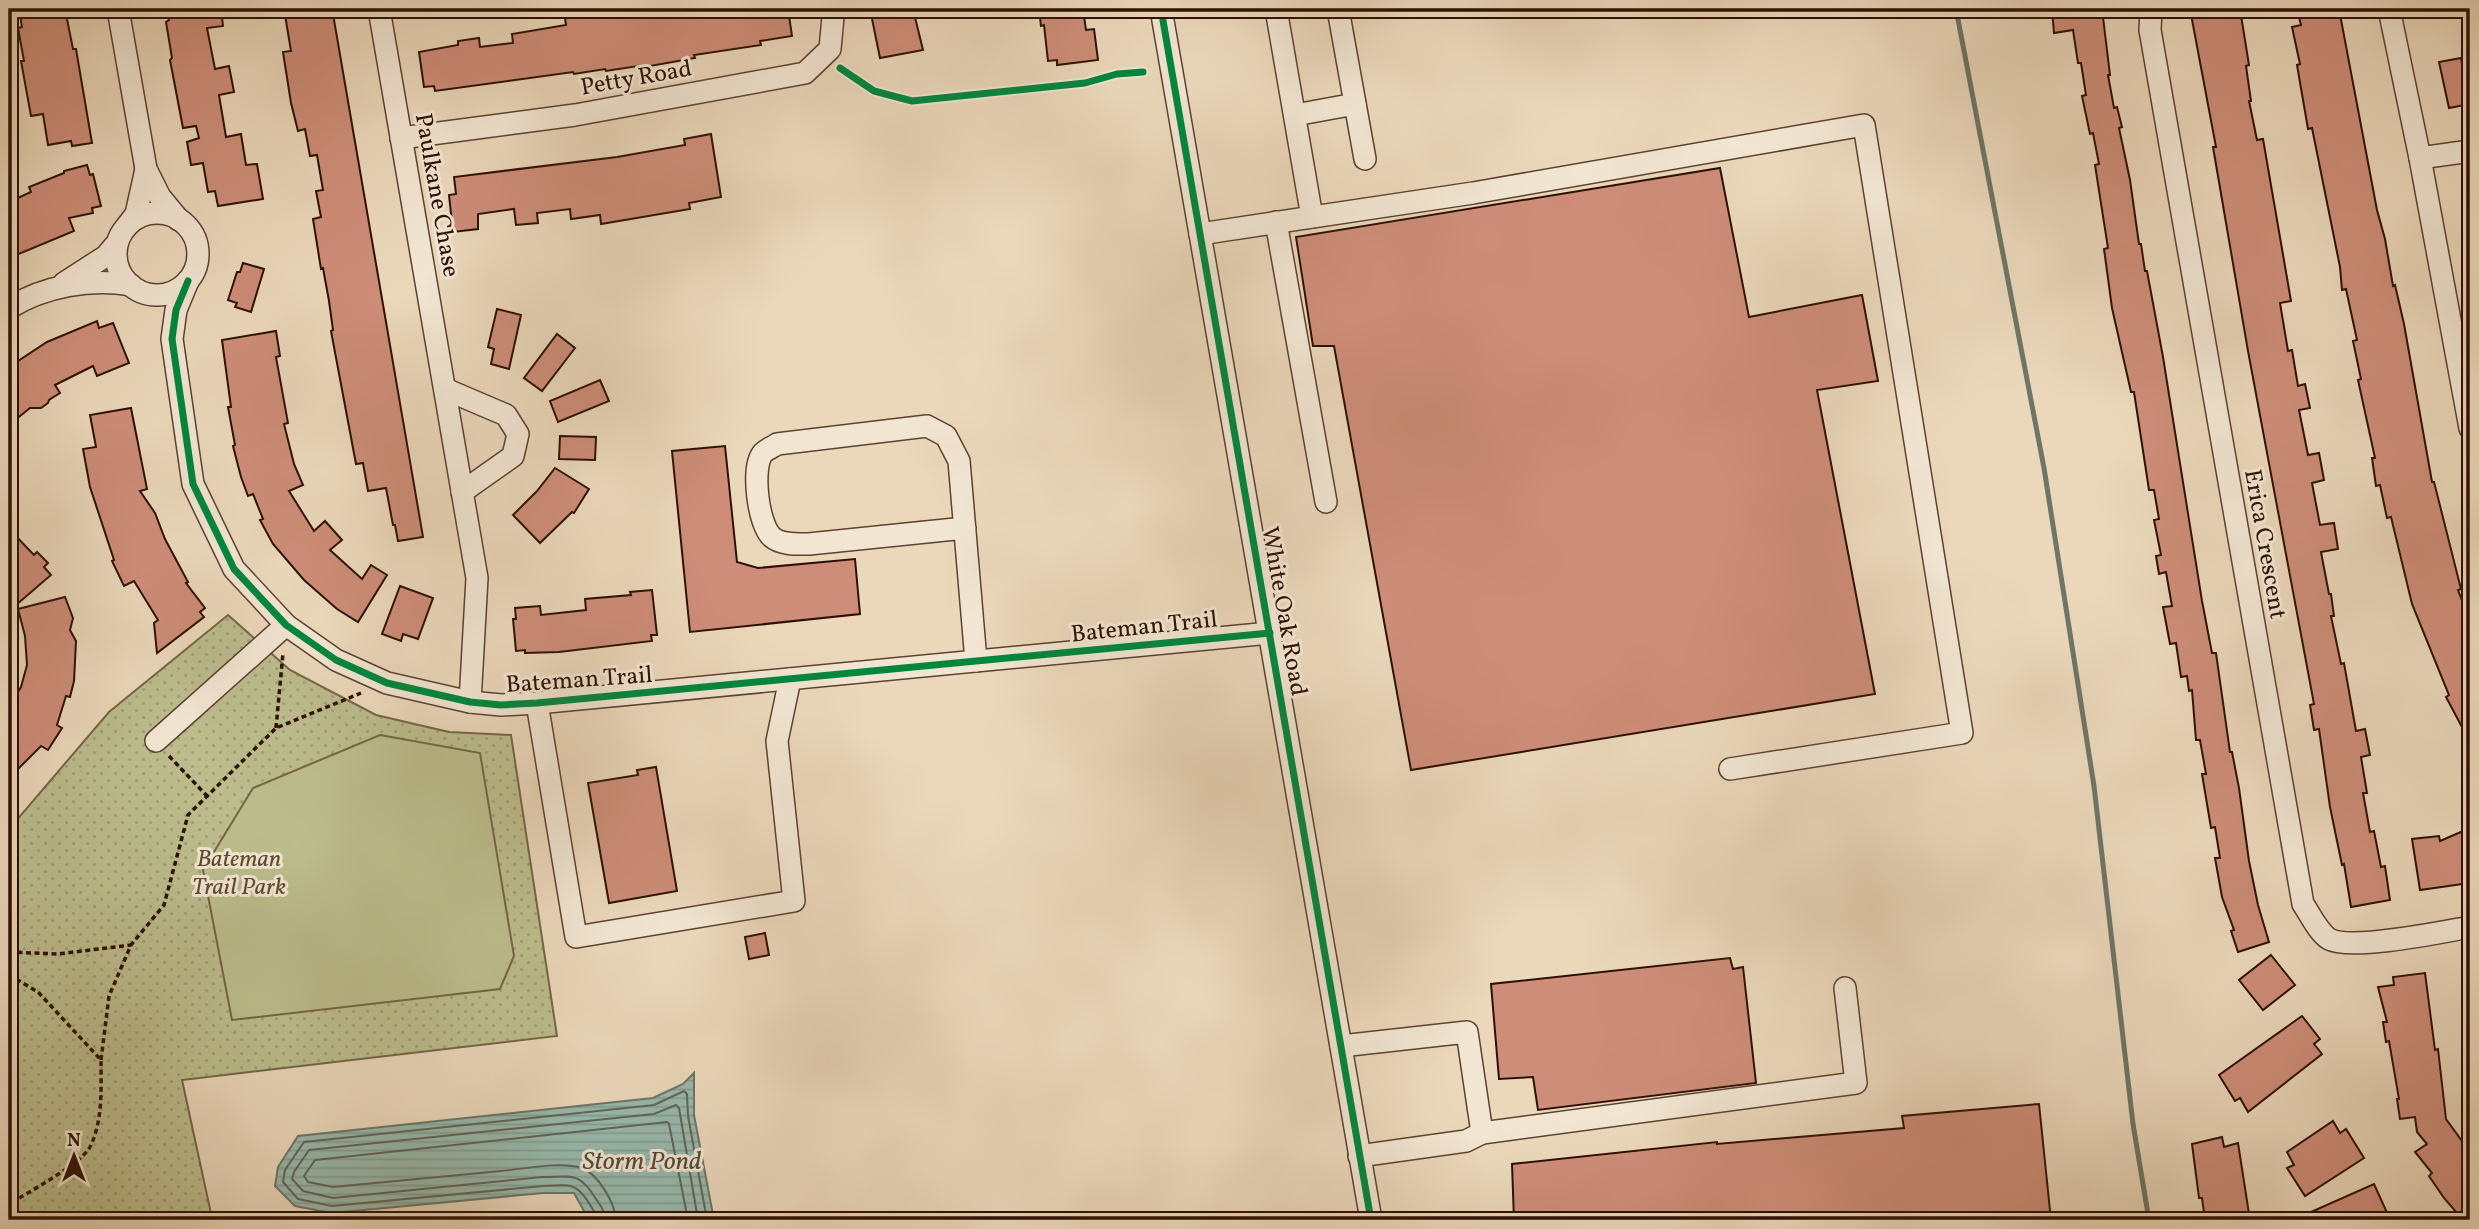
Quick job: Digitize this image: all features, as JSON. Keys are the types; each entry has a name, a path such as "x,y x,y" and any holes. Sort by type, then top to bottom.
{"street":[{"path":"118,9 146,169 160,197 190,231 196,243 198,257 188,281 176,291 162,295 146,295 123,279 117,268 115,255 122,235 136,214 146,169"},
{"name":"Paulkane Chase","path":"379,9 477,578 470,702"},
{"name":"Petty Road","path":"401,138 575,115 805,73 830,49 833,18 831,9"},
{"name":"White Oak Road","path":"1161,9 1371,1220"},
{"path":"1276,9 1312,217"},
{"path":"1338,9 1365,159"},
{"name":"Erica Crescent","path":"2151,9 2150,30 2303,904 2329,938 2351,944 2470,927"},
{"path":"2389,9 2420,158 2470,428"},
{"path":"1295,115 1355,104"},
{"path":"1200,234 1473,192 1864,125 1962,733 1730,769"},
{"path":"2420,158 2470,150"},
{"path":"56,288 106,256 135,219 158,214 181,222"},
{"path":"1276,222 1326,502"},
{"path":"9,309 21,300 56,288 106,281 134,286"},
{"name":"Bateman Trail","path":"172,339 176,310 188,281"},
{"name":"Bateman Trail","path":"134,286 164,320 172,339 194,484 234,569 286,625 336,660 387,683 470,702 537,704 1269,633"},
{"path":"445,390 506,415 518,434 513,456 462,492"},
{"path":"965,528 809,544 785,542 772,538 763,525 757,469 762,454 778,444 928,426 946,436 959,461 965,528 976,661"},
{"path":"156,741 286,625"},
{"path":"537,704 576,936 794,901 776,741 790,679"},
{"path":"1359,1156 1466,1141 1482,1133 1856,1083 1845,988"},
{"path":"1341,1046 1467,1032 1482,1133"}],"path":[{"path":"275,728 286,625"},
{"path":"9,1204 65,1170 90,1149 101,1109 101,1060 109,996 131,945 164,905 188,816 275,728 387,683"},
{"path":"156,741 207,796"},
{"path":"9,952 58,954 131,945"},
{"path":"9,975 38,992 101,1060"}],"green space":[{"name":"Bateman Trail Park","path":"228,615 290,670 376,715 449,732 511,735 557,1036 182,1080 212,1218 9,1220 9,829 109,712"},
{"path":"380,735 480,753 514,956 500,989 232,1020 203,870 253,788"}],"water":[{"name":"Storm Pond","path":"694,1073 694,1115 714,1220 589,1220 574,1193 543,1193 332,1213 295,1206 275,1186 278,1167 298,1136 653,1098 683,1084"}],"building":[{"path":"19,9 65,9 73,49 76,49 92,143 72,146 71,141 48,145 43,114 31,116 21,61 24,61 18,28 22,27"},
{"path":"167,9 221,9 223,26 207,28 215,69 229,66 234,92 219,95 226,137 241,134 246,165 257,164 263,199 218,206 215,191 208,192 203,163 191,165 187,142 199,138 196,126 183,128 170,60 172,58 166,22 169,20"},
{"path":"284,9 317,9 319,17 333,14 423,537 398,541 386,488 368,491 363,463 356,464 313,219 321,217 316,191 323,190 317,155 310,156 305,129 298,131 291,103 283,52 291,51"},
{"path":"650,9 788,9 792,36 760,41 761,45 694,55 695,58 639,68 573,72 435,91 434,86 424,87 419,52 479,38 480,47 513,43 512,34 566,25 565,18"},
{"path":"870,9 913,9 923,50 880,58"},
{"path":"1039,9 1083,9 1086,30 1094,29 1098,60 1057,65 1057,60 1048,61 1044,25 1041,26"},
{"path":"2052,9 2102,9 2108,75 2114,108 2117,107 2122,127 2119,128 2139,244 2147,271 2163,357 2202,601 2212,653 2216,653 2249,861 2269,942 2238,952 2231,931 2234,930 2222,897 2215,858 2220,858 2215,827 2211,828 2202,774 2206,774 2200,740 2196,740 2192,690 2189,691 2187,676 2181,677 2176,643 2170,644 2163,607 2172,606 2166,572 2159,574 2156,556 2161,555 2154,520 2159,519 2154,490 2149,490 2134,392 2131,392 2112,308 2104,249 2108,248 2095,165 2099,164 2082,96 2086,95 2081,63 2078,63 2073,30 2054,33"},
{"path":"2190,9 2240,9 2249,65 2246,66 2249,101 2257,140 2263,139 2291,301 2280,303 2288,351 2292,350 2298,386 2305,384 2310,408 2299,410 2308,455 2319,453 2324,480 2312,483 2320,525 2334,523 2338,549 2321,552 2331,594 2334,616 2331,616 2341,664 2344,663 2356,731 2365,729 2370,755 2361,757 2367,793 2363,793 2370,832 2374,831 2381,867 2385,866 2390,900 2351,907 2330,807 2319,729 2314,730 2310,705 2314,704 2248,351 2213,147 2216,147"},
{"path":"2297,9 2339,9 2377,210 2404,324 2432,482 2461,589 2458,590 2470,621 2470,742 2446,697 2449,695 2412,604 2391,517 2387,518 2380,485 2376,486 2372,458 2375,458 2358,380 2361,379 2353,341 2357,340 2346,289 2342,290 2340,267 2312,128 2308,129 2297,65 2300,64 2292,27 2301,25"},
{"path":"2461,58 2465,77 2470,76 2470,104 2449,108 2439,62"},
{"path":"711,134 721,197 689,203 690,209 601,224 600,215 571,219 570,209 537,213 538,223 516,225 514,209 478,214 478,229 453,232 449,195 456,194 454,177 617,157 685,145 684,139"},
{"path":"87,165 90,175 93,174 101,206 92,208 93,213 69,218 74,231 9,258 9,202 31,192 29,187 64,171"},
{"path":"1720,168 1749,317 1862,295 1878,381 1817,390 1875,694 1411,770 1334,346 1313,346 1296,237"},
{"path":"243,263 264,269 251,312 235,307 237,303 228,300 237,272 240,272"},
{"path":"497,309 521,315 509,369 491,364 494,349 488,347"},
{"path":"97,321 99,328 113,323 129,363 97,376 93,366 55,385 60,393 41,408 30,408 9,425 9,367 47,342"},
{"path":"276,331 280,356 276,357 288,423 284,424 294,464 303,485 289,491 314,531 325,521 342,540 330,550 362,579 371,565 387,575 358,622 337,609 304,580 273,544 260,520 263,519 253,494 248,496 241,477 233,446 222,340"},
{"path":"557,334 575,348 542,391 524,378"},
{"path":"600,380 609,401 558,422 550,401"},
{"path":"131,408 147,489 140,491 155,513 165,539 188,582 186,583 205,608 200,612 204,617 157,653 154,623 158,620 134,581 124,586 112,561 114,560 90,487 83,449 96,447 90,415"},
{"path":"560,436 596,437 595,460 559,459"},
{"path":"725,446 737,562 758,568 855,559 860,614 690,632 672,451"},
{"path":"555,468 589,489 574,513 540,543 513,515"},
{"path":"9,529 34,555 37,552 48,563 44,567 51,575 16,605 9,596"},
{"path":"400,586 433,598 418,639 403,634 401,641 382,634"},
{"path":"652,590 657,635 651,635 652,641 559,652 516,651 513,619 516,619 515,608 540,606 541,615 586,610 585,599 631,595 630,592"},
{"path":"65,597 73,618 70,630 76,641 74,681 57,725 62,728 48,750 41,746 9,778 9,706 21,687 27,665 25,636 18,609"},
{"path":"656,767 677,891 609,903 588,783 638,775 637,770"},
{"path":"2470,828 2470,883 2420,890 2412,839 2439,836 2440,841"},
{"path":"765,933 769,955 749,959 745,937"},
{"path":"2271,955 2295,985 2263,1010 2239,980"},
{"path":"1730,958 1733,969 1743,967 1756,1083 1538,1110 1533,1077 1499,1079 1491,984"},
{"path":"2425,973 2446,1119 2470,1152 2470,1213 2462,1219 2444,1198 2429,1176 2432,1173 2415,1152 2427,1144 2417,1132 2415,1117 2400,1119 2389,1041 2386,1042 2383,1022 2387,1022 2378,987 2394,985 2393,977"},
{"path":"2302,1016 2320,1039 2314,1044 2322,1054 2248,1112 2240,1098 2235,1101 2219,1075"},
{"path":"2039,1104 2051,1220 1514,1220 1512,1164 1717,1142 1904,1128 1902,1116"},
{"path":"2333,1121 2340,1133 2346,1129 2364,1158 2305,1196 2287,1168 2294,1165 2287,1152"},
{"path":"2222,1137 2224,1147 2238,1143 2250,1220 2205,1220 2202,1198 2199,1198 2192,1144"},
{"path":"2374,1184 2388,1215 2374,1220 2293,1220"}],"waterway":[{"path":"1956,9 2044,468 2094,786 2133,1124 2149,1220"}],"cycle path":[{"path":"1161,9 1371,1220"},
{"path":"840,68 874,91 912,101 1085,83 1117,74 1143,72"},
{"path":"188,281 176,310 172,339 193,484 234,569 286,625 336,660 387,683 470,702 501,705 537,703 1270,633"}]}
